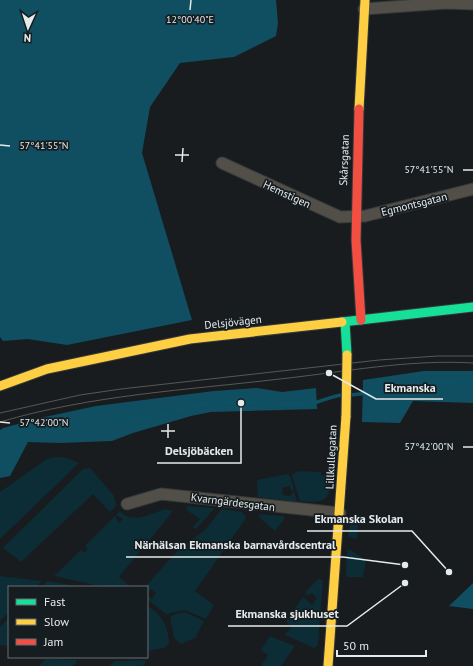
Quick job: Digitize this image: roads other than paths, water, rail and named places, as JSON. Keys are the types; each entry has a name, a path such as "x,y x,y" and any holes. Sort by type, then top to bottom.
{"street":[{"path":"365,4 473,4"},
{"name":"Skårsgatan","path":"361,320 354,217 358,101 365,4"},
{"name":"Hemstigen","path":"222,163 336,216 354,217"},
{"name":"Egmontsgatan","path":"354,217 473,189"},
{"name":"Delsjövägen","path":"0,386 47,369 190,338 473,307"},
{"name":"Lillkullegatan","path":"328,666 346,416 347,356 345,322"},
{"name":"Kvarngärdesgatan","path":"127,504 160,494 340,513"}],"waterway":[{"path":"350,395 370,393 391,411 400,407 409,391 417,384 473,381"},
{"path":"0,460 7,448 22,435 37,427 61,420 76,421 94,431 123,418 155,417 186,408 215,402 310,404 342,395"}],"tram line":[{"path":"0,413 80,395 121,389 379,360 438,356 473,356"},
{"path":"0,422 69,405 139,394 401,364 449,362 473,363"}],"place":[{"name":"Ekmanska","path":"329,373"},
{"name":"Delsjöbäcken","path":"241,403"},
{"name":"Närhälsan Ekmanska barnavårdscentral","path":"405,565"},
{"name":"Ekmanska Skolan","path":"449,572"},
{"name":"Ekmanska sjukhuset","path":"405,583"}]}
